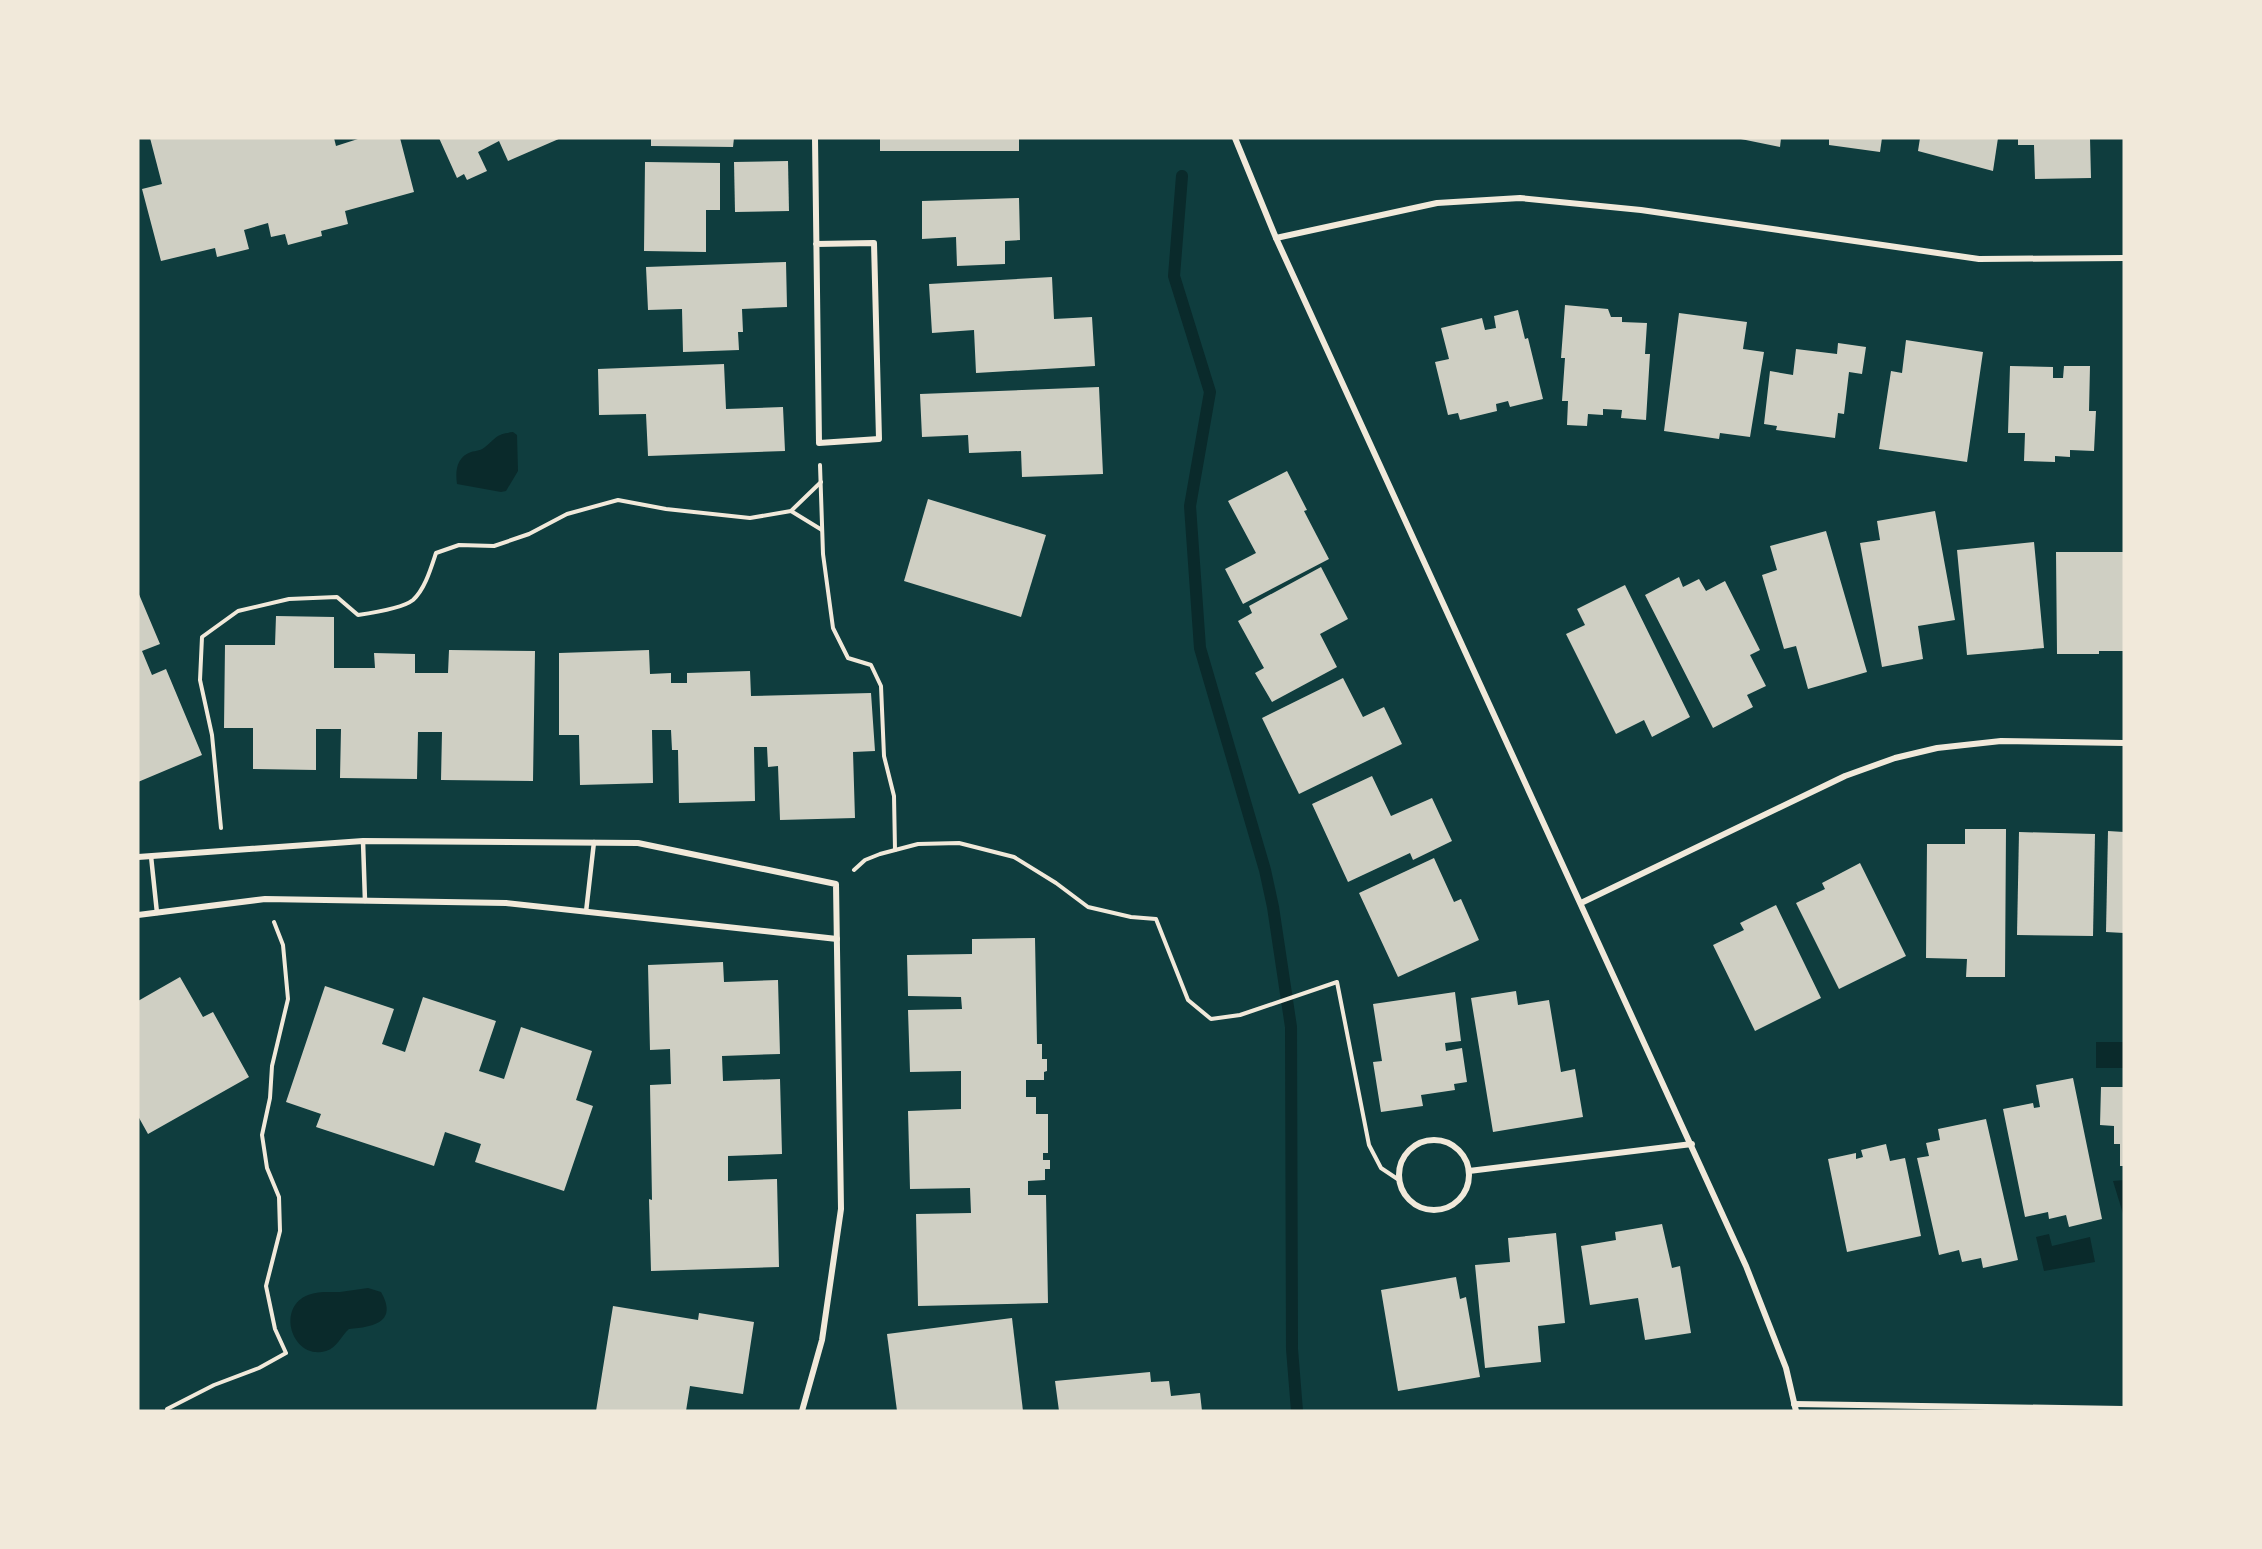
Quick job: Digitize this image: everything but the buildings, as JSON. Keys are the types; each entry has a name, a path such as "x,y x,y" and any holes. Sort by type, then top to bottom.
{"street":[{"path":"815,138 816,244 819,443 879,439 874,243 816,244"},
{"path":"1235,138 1276,238 1692,1144 1750,1276 1786,1368 1795,1408 2124,1409"},
{"path":"1276,238 1437,203 1520,198 1641,210 1979,259 2124,258"},
{"path":"1581,903 1845,776 1894,758 1937,748 2001,741 2124,743"},
{"path":"138,857 363,841 638,843 836,884 841,1209 822,1340 802,1411"},
{"path":"138,915 265,899 506,903 837,939"},
{"path":"1436,1139 1448,1142 1458,1149 1466,1159 1469,1171 1469,1183 1464,1194 1456,1203 1445,1209 1432,1211 1410,1202 1399,1180 1399,1168 1404,1156 1412,1147 1423,1141 1436,1139"},
{"path":"1469,1171 1692,1144"}],"lane":[{"path":"363,841 365,901"},
{"path":"586,912 594,842"},
{"path":"151,856 157,913"}],"path":[{"path":"819,443 822,530 833,628 848,658 871,665 881,686 884,756 894,796 895,850"},
{"path":"224,851 213,735 200,680 202,637 238,611 289,598 337,597 358,615 382,611 412,600 428,577 436,553 459,545 494,546 529,534 567,514 618,500 666,509 750,518 791,511 821,482"},
{"path":"791,511 822,530"},
{"path":"836,884 865,860 918,844 959,843 1014,856 1088,907 1131,917 1156,919 1188,1000 1212,1019 1240,1015 1337,982 1369,1145 1381,1168 1399,1180"},
{"path":"167,1411 214,1385 259,1368 286,1353 275,1329 266,1286 280,1231 279,1197 267,1168 262,1135 270,1098 272,1066 288,999 283,945 265,899"}],"water":[{"path":"513,432 517,435 518,471 506,491 457,484 457,469 466,454 484,448 500,435"},
{"path":"2096,1042 2124,1042 2124,1068 2096,1068"},
{"path":"2124,1180 2124,1217 2113,1181"},
{"path":"2049,1234 2052,1246 2090,1237 2095,1262 2044,1271 2036,1237"},
{"path":"368,1288 381,1292 386,1302 387,1310 381,1321 367,1327 349,1329 336,1345 326,1351 314,1352 297,1341 290,1321 292,1311 298,1302 316,1293"}],"waterway":[{"path":"1182,176 1174,276 1210,392 1190,506 1200,648 1265,870 1273,907 1291,1027 1292,1349 1297,1411"}]}
